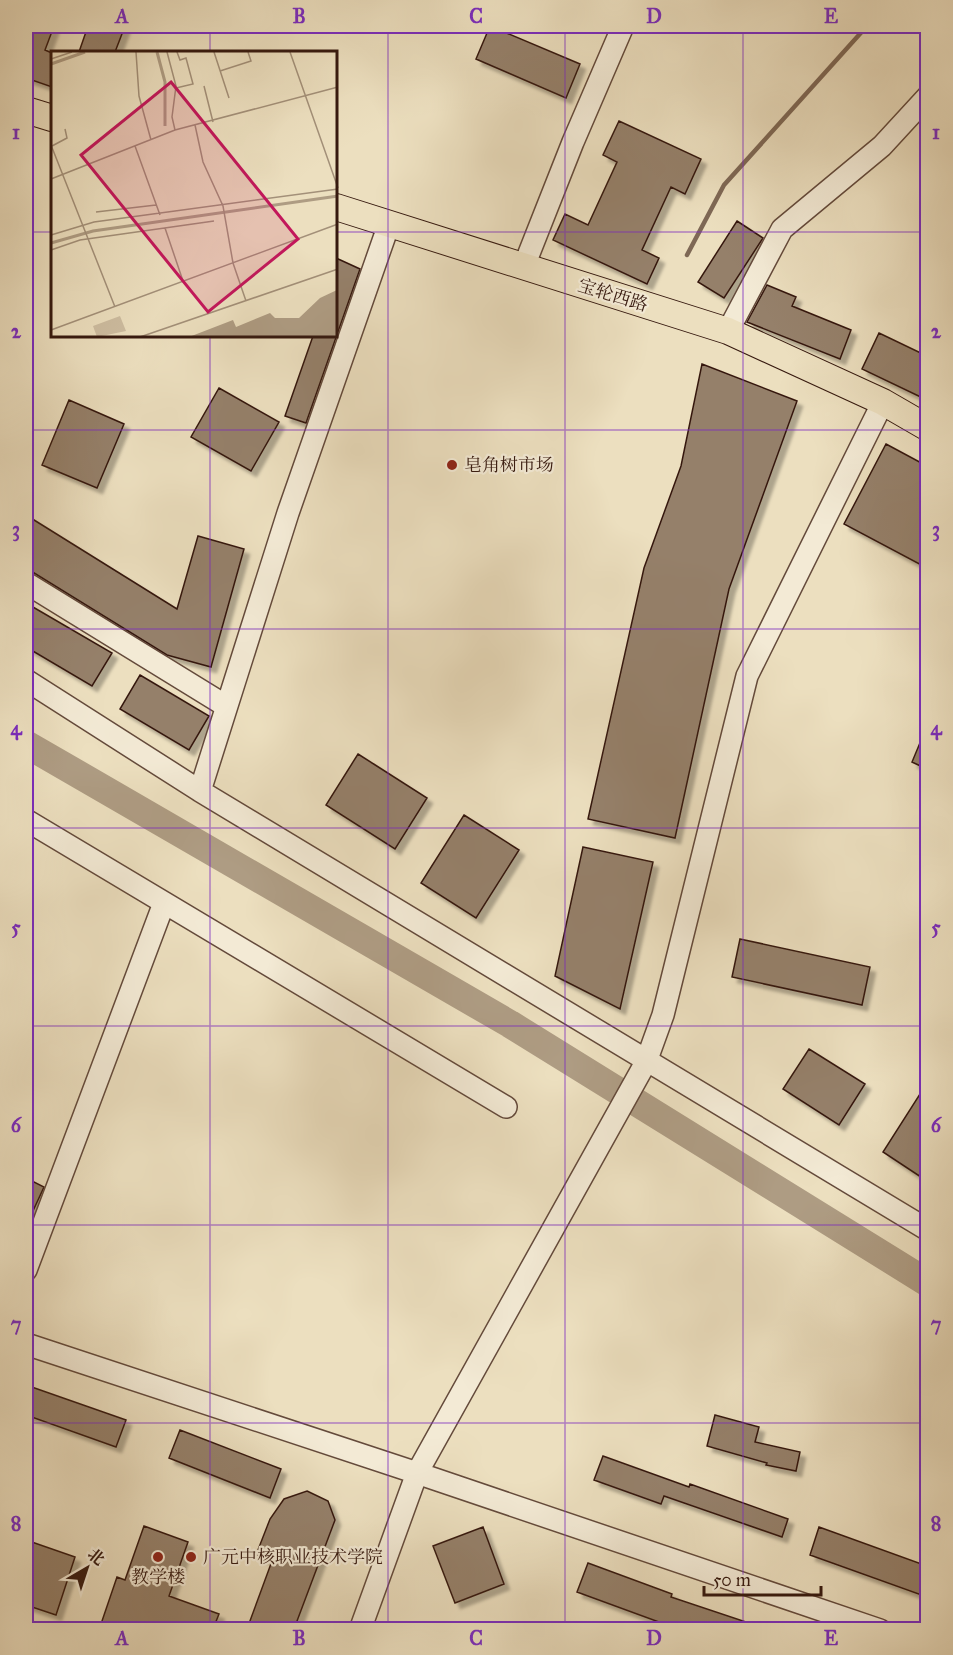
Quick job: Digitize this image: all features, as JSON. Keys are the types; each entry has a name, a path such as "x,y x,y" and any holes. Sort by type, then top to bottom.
{"main road":[{"path":"26,110 51,118"},
{"name":"宝轮西路","path":"338,208 728,331 883,402 927,428"}],"street":[{"path":"524,266 573,142 623,26"},
{"path":"728,331 782,229 882,146 927,96"},
{"path":"200,791 288,513 389,224"},
{"path":"360,1629 417,1473 642,1071 663,1015 747,676 883,402"},
{"path":"26,583 226,706"},
{"path":"26,680 642,1071 927,1230"},
{"path":"26,820 506,1107"},
{"path":"26,1270 164,903"},
{"path":"26,1344 880,1629"}],"building":[{"path":"26,26 54,26 45,50 51,53 51,87 26,78"},
{"path":"88,26 125,26 115,51 79,51"},
{"path":"490,26 580,64 566,98 476,59"},
{"path":"619,121 701,159 685,194 671,187 642,250 659,258 647,284 553,240 565,214 588,225 617,162 603,155"},
{"path":"737,221 763,238 724,298 698,282"},
{"path":"338,259 360,269 338,332"},
{"path":"767,285 796,297 792,306 851,330 840,359 747,322"},
{"path":"879,333 927,356 927,400 862,369"},
{"path":"312,338 336,338 306,423 285,416"},
{"path":"702,364 797,401 729,589 675,838 588,819 644,568 681,466"},
{"path":"219,388 279,422 251,471 191,437"},
{"path":"69,400 124,424 97,488 42,465"},
{"path":"886,444 927,466 927,568 844,524"},
{"path":"26,515 177,609 198,536 244,549 211,667 167,655 26,568"},
{"path":"26,603 112,653 92,686 26,647"},
{"path":"140,675 209,716 189,750 120,709"},
{"path":"927,726 927,769 912,762"},
{"path":"358,754 427,798 395,849 326,805"},
{"path":"464,815 519,850 476,918 421,883"},
{"path":"583,847 653,862 620,1009 555,976"},
{"path":"740,939 870,967 862,1005 732,977"},
{"path":"809,1049 865,1084 839,1125 783,1089"},
{"path":"927,1083 927,1181 883,1152"},
{"path":"26,1178 44,1187 26,1226"},
{"path":"26,1385 126,1420 116,1447 26,1415"},
{"path":"715,1415 759,1427 755,1442 800,1452 796,1471 766,1465 767,1463 707,1446"},
{"path":"180,1430 281,1469 270,1498 169,1458"},
{"path":"603,1456 788,1519 782,1537 664,1496 661,1504 594,1480"},
{"path":"307,1491 328,1501 335,1520 294,1629 247,1629 272,1561 256,1555 270,1519 284,1499"},
{"path":"144,1526 188,1542 169,1596 219,1614 213,1629 124,1629 102,1621 117,1577 125,1580"},
{"path":"483,1527 504,1584 455,1603 433,1546"},
{"path":"819,1527 927,1566 927,1597 810,1555"},
{"path":"26,1540 75,1557 56,1615 26,1605"},
{"path":"588,1563 672,1594 671,1597 761,1627 761,1629 678,1629 577,1592"}],"waterway":[{"path":"687,255 724,185 867,26"},
{"path":"26,744 510,1024 928,1283"}],"place":[{"name":"皂角树市场","path":"452,465"},
{"name":"教学楼","path":"158,1557"},
{"name":"广元中核职业技术学院","path":"191,1557"}]}
